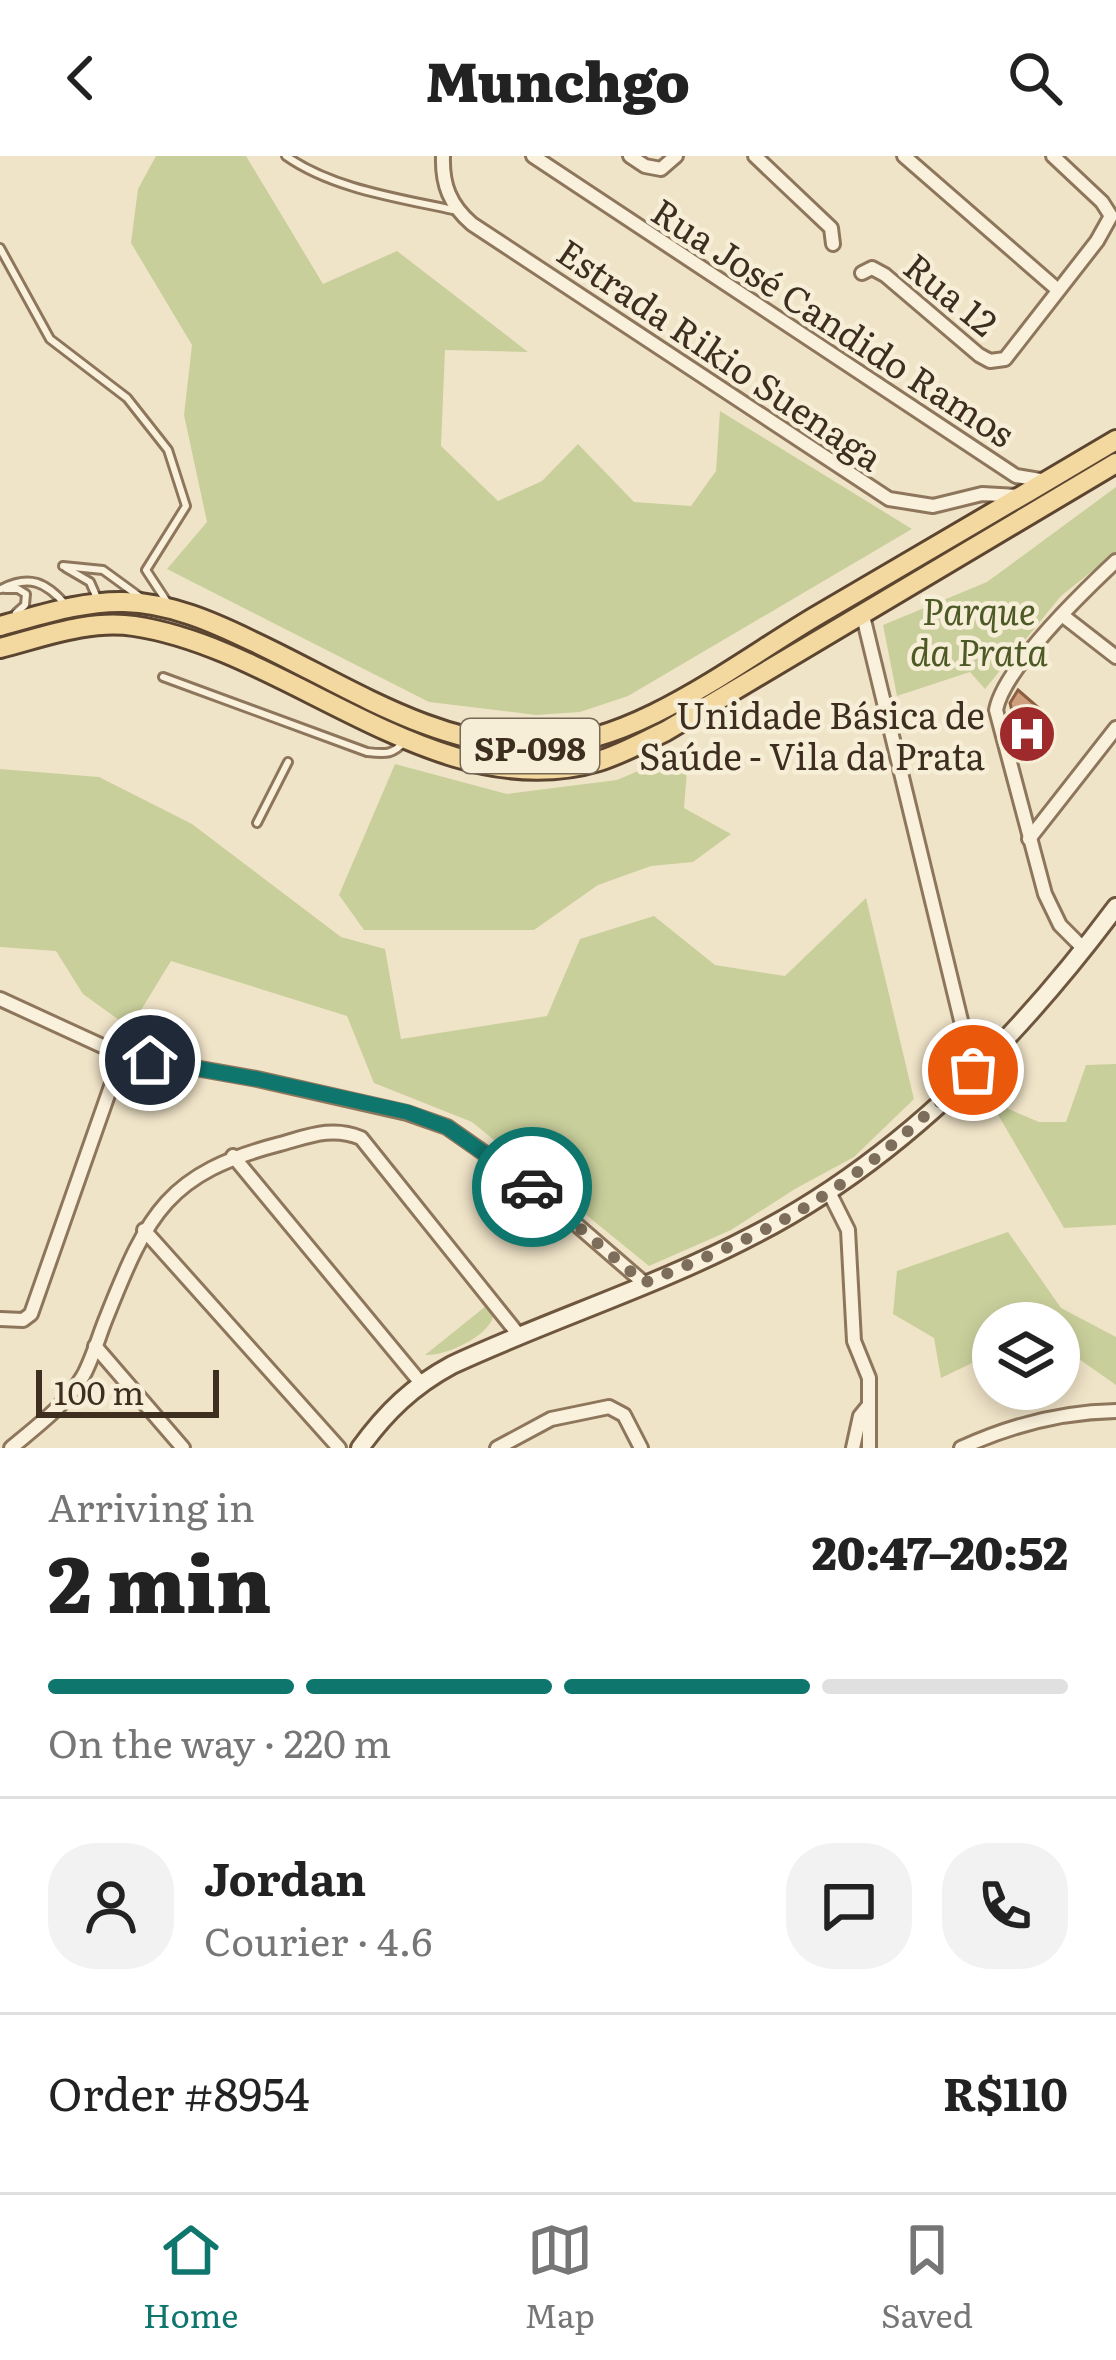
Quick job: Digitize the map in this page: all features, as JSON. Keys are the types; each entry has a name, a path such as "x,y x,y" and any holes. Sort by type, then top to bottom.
{"main road":[{"name":"SP-098","path":"0,648 82,628 130,625 203,643 408,737 511,770 544,770 602,760 666,731 863,616 1053,490 1116,440"},
{"name":"SP-098","path":"0,626 93,604 149,604 230,630 370,700 452,733 509,746 566,745 664,708 1022,496 1053,490 1116,463"}],"street":[{"path":"442,156 443,180 456,210"},
{"name":"Rua José Candido Ramos","path":"532,156 1016,476 1053,490"},
{"path":"630,156 661,169 676,156"},
{"path":"755,156 831,227 833,244"},
{"path":"904,156 1058,290 1111,216 1053,156"},
{"name":"Estrada Rikio Suenaga","path":"456,210 889,499 933,506 982,494 1022,496"},
{"name":"Rua 12","path":"862,273 872,268 885,275 989,361 1005,359 1058,290"},
{"path":"1084,950 1052,911 996,710 1003,690 1061,615 1116,561"},
{"path":"1061,615 1116,658"},
{"path":"863,616 973,1070"},
{"path":"1029,839 1116,728"},
{"path":"360,1448 420,1382 518,1334 753,1236 829,1192 912,1127 973,1070 1055,988 1116,907"},
{"path":"0,998 122,1055 407,1112 447,1127 533,1187 644,1283"},
{"path":"5,1320 31,1314 37,1301 122,1055"},
{"path":"11,1448 69,1396 86,1372 144,1230 188,1181 233,1156 334,1130 361,1138 518,1334"},
{"path":"233,1156 420,1382"},
{"path":"829,1192 848,1230 852,1326 869,1378 869,1448"},
{"path":"144,1230 339,1448"},
{"path":"95,1346 183,1448"},
{"path":"854,1448 860,1416 869,1405"},
{"path":"496,1448 551,1420 598,1408 618,1410 638,1448"},
{"path":"961,1448 1016,1425 1116,1411"},
{"path":"27,1435 38,1448"}],"lane":[{"path":"286,156 318,173 371,190 456,210"},
{"path":"0,248 50,340 127,398 168,450 186,506 146,570 170,609"},
{"path":"93,604 98,594 95,588 63,566 104,570 149,604"},
{"path":"0,626 25,605 23,591 2,589 19,580 34,580 68,608"},
{"path":"164,677 367,752 396,752 408,737"},
{"path":"257,823 288,761"}],"green space":[{"path":"156,156 246,156 323,284 397,251 528,352 445,350 441,446 498,501 542,481 578,444 634,502 691,506 716,471 720,411 912,529 628,696 580,712 536,715 429,702 167,569 207,522 184,415 192,345 131,243 138,189"},
{"name":"Parque da Prata","path":"1116,487 1116,552 1061,596 985,689 970,672 897,696 883,625 987,582"},
{"path":"671,757 687,771 684,808 731,834 693,862 651,866 598,885 534,930 364,930 339,895 395,764 507,794 617,780"},
{"path":"0,769 99,777 192,824 341,937 385,949 401,1039 547,1016 580,939 654,916 715,965 785,976 866,898 914,1099 854,1157 731,1230 649,1266 472,1122 374,1083 347,1016 171,961 130,1028 83,994 56,951 0,947"},
{"path":"1116,1064 1116,1225 1064,1228 990,1101 1039,1122 1066,1122 1086,1065"},
{"path":"1008,1232 1057,1302 972,1302 972,1363 941,1378 934,1338 893,1314 897,1271"},
{"path":"486,1306 493,1317 483,1332 454,1349 425,1355"},
{"path":"1080,1318 1116,1337 1116,1385 1080,1360"}],"building":[{"name":"Unidade Básica de Saúde - Vila da Prata","path":"1018,690 1049,717 1022,752 1010,703"}],"way so far":[{"path":"532,1187 644,1283 753,1236 829,1192 912,1127 973,1070"}],"place":[{"name":"Unidade Básica de Saúde - Vila da Prata","path":"1027,734"}],"route":[{"path":"150,1060 407,1112 447,1127 532,1187"}]}
